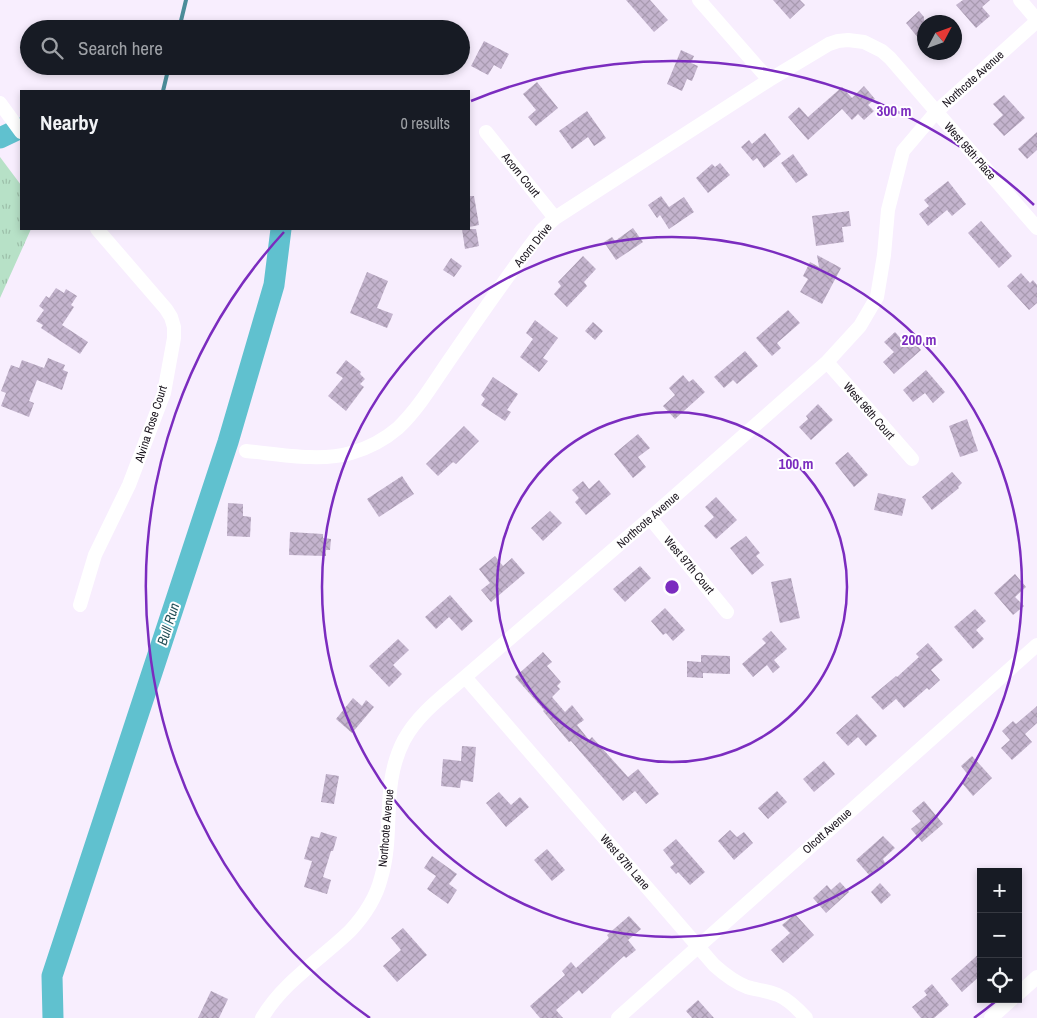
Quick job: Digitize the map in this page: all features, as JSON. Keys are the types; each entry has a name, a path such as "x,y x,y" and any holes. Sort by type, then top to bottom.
{"street":[{"path":"699,0 769,80"},
{"path":"1020,0 1037,20"},
{"name":"Northcote Avenue","path":"262,1018 270,1005 288,986 346,935 366,911 377,890 384,866 388,801 393,770 405,739 418,721 435,703 650,518 826,362 860,326 877,297 884,255 888,210 903,151 936,112 1037,20"},
{"name":"Acorn Drive","path":"246,451 312,457 339,456 364,449 388,436 399,427 422,399 527,250 542,230 556,218 769,80 829,44 838,41 856,40"},
{"name":"West 95th Place","path":"856,40 874,46 890,58 1037,228"},
{"path":"0,103 18,128"},
{"name":"Acorn Court","path":"486,132 556,218"},
{"name":"Alvina Rose Court","path":"80,605 95,555 138,465 161,402 174,338 174,327 166,309 98,230"},
{"name":"West 96th Court","path":"826,362 912,459"},
{"name":"West 97th Court","path":"650,518 727,612"},
{"name":"Olcott Avenue","path":"618,1018 1037,645"},
{"name":"West 97th Lane","path":"465,677 714,965 730,978 747,987 770,992 788,1001 806,1018"},
{"path":"1022,990 1037,977"},
{"path":"991,1018 1008,1003"}],"green space":[{"path":"0,157 20,184 20,230 31,230 0,298"}],"building":[{"path":"626,0 650,0 668,20 654,32"},
{"path":"773,0 800,0 805,5 790,19"},
{"path":"963,0 990,0 982,7 990,16 976,28 956,5"},
{"path":"919,11 922,15 917,15 917,36 906,23"},
{"path":"484,41 509,54 501,69 494,65 488,75 471,66"},
{"path":"681,50 694,56 691,63 698,66 692,81 687,79 682,91 667,84"},
{"path":"537,82 558,108 536,126 528,117 536,110 523,94"},
{"path":"864,86 875,99 868,105 874,111 864,120 858,114 852,120 842,109 808,140 788,117 799,107 808,117 842,87 852,98"},
{"path":"1004,95 1025,118 1004,136 993,124 1003,115 993,104"},
{"path":"587,111 606,138 594,146 588,137 572,149 559,131"},
{"path":"1037,132 1037,150 1027,159 1018,149"},
{"path":"765,133 781,154 764,168 757,158 753,161 741,147 749,140 752,144"},
{"path":"793,154 808,175 796,183 781,163"},
{"path":"720,163 730,175 708,193 696,178 712,164 715,167"},
{"path":"948,181 966,204 952,216 947,210 928,226 919,214 929,206 924,200"},
{"path":"470,196 474,196 479,225 470,227"},
{"path":"661,196 669,207 684,197 694,212 669,229 660,215 657,218 648,205"},
{"path":"849,211 851,226 842,227 844,242 816,246 812,216"},
{"path":"981,221 1012,256 999,268 968,233"},
{"path":"633,228 643,242 616,260 604,242 612,237 615,241"},
{"path":"476,229 479,246 465,249 462,230"},
{"path":"817,255 841,268 822,304 800,292 808,279 803,276 810,262 819,267"},
{"path":"583,256 596,269 584,282 587,286 567,307 554,294 561,286 558,282"},
{"path":"451,258 462,266 454,277 443,270"},
{"path":"367,272 388,281 377,308 393,314 387,328 350,313"},
{"path":"1021,273 1030,283 1033,280 1037,285 1037,303 1029,310 1007,286"},
{"path":"56,288 64,293 66,289 77,296 71,305 74,307 62,325 88,342 80,354 41,328 43,325 36,321 44,310 39,306 46,296 49,298"},
{"path":"788,310 800,323 777,343 781,348 772,356 756,338"},
{"path":"535,320 558,338 543,358 548,361 539,372 520,357 533,339 526,333"},
{"path":"593,322 603,331 595,340 585,331"},
{"path":"895,332 905,343 911,338 921,350 894,374 883,362 894,352 884,342"},
{"path":"745,351 758,366 737,384 733,380 724,388 714,377"},
{"path":"48,358 65,365 63,370 68,372 62,390 37,380 29,401 34,403 29,417 1,406 6,393 1,391 11,365 19,368 22,360 44,368"},
{"path":"346,360 361,372 360,374 365,379 360,384 364,387 346,411 328,396 343,378 336,373"},
{"path":"926,370 945,392 933,403 925,393 913,402 903,390"},
{"path":"683,375 689,382 693,379 705,392 675,419 663,406 675,395 669,388"},
{"path":"493,377 518,394 507,410 511,412 505,421 481,405 485,399 481,395"},
{"path":"818,404 833,420 811,440 799,427 808,419 806,416"},
{"path":"967,419 978,451 960,457 949,426"},
{"path":"464,426 479,441 456,464 453,462 438,476 426,464"},
{"path":"638,434 650,448 638,457 646,467 633,478 614,454"},
{"path":"848,452 868,475 854,487 835,463"},
{"path":"952,472 962,483 959,488 932,510 922,497"},
{"path":"402,476 414,494 379,517 367,499"},
{"path":"599,480 611,494 586,515 575,502 579,498 572,490 583,481 589,489"},
{"path":"878,493 906,499 902,516 874,510"},
{"path":"716,497 737,520 716,539 704,526 714,517 705,507"},
{"path":"228,503 243,504 243,516 251,517 250,537 227,536"},
{"path":"550,511 562,523 543,541 531,528"},
{"path":"290,532 323,534 323,538 331,539 330,550 326,550 326,556 289,555"},
{"path":"746,536 760,553 756,556 764,565 752,575 730,548"},
{"path":"495,556 503,566 512,558 525,573 491,602 481,590 490,583 479,569"},
{"path":"640,566 651,578 625,602 613,589"},
{"path":"1015,574 1026,587 1015,597 1024,606 1013,615 994,593"},
{"path":"791,578 800,618 780,623 771,582"},
{"path":"450,595 473,621 462,631 449,617 436,629 425,617"},
{"path":"665,608 685,630 673,641 666,633 663,635 651,621"},
{"path":"975,609 986,621 976,630 984,639 973,649 954,627"},
{"path":"771,631 787,649 774,660 780,667 773,673 767,665 753,677 742,664 766,643 762,639"},
{"path":"398,639 409,650 393,665 402,674 389,687 369,666"},
{"path":"928,643 943,660 931,670 940,680 929,690 927,688 904,708 896,699 883,710 871,697 919,657 916,654"},
{"path":"543,652 552,662 547,666 561,682 557,686 560,689 552,697 565,712 572,705 584,720 577,725 589,740 592,737 628,777 638,769 659,794 646,804 635,791 623,801 571,741 569,742 515,677"},
{"path":"701,655 730,656 730,674 703,673 703,678 687,677 687,661 701,662"},
{"path":"353,698 362,706 366,700 374,707 352,733 336,719"},
{"path":"1037,706 1037,723 1025,734 1032,742 1012,760 1001,748 1010,740 1002,731 1013,721 1016,724"},
{"path":"857,714 877,736 866,746 858,737 848,746 836,733"},
{"path":"462,746 476,747 473,782 461,780 460,788 441,786 443,759 461,761"},
{"path":"972,756 992,778 973,796 962,783 969,776 961,766"},
{"path":"824,761 835,774 814,792 803,779"},
{"path":"326,774 339,776 334,804 321,802"},
{"path":"777,791 787,802 768,819 758,808"},
{"path":"499,792 511,805 520,797 529,807 506,827 486,803"},
{"path":"924,801 943,824 922,842 911,829 921,821 912,811"},
{"path":"730,830 737,837 744,832 753,843 734,860 718,841"},
{"path":"321,832 337,837 323,877 331,880 327,894 304,887 312,861 304,859 311,836 319,838"},
{"path":"883,836 895,848 883,859 885,863 870,876 856,860"},
{"path":"676,839 705,872 690,885 678,872 676,874 670,867 674,864 663,850"},
{"path":"547,849 565,870 552,881 534,860"},
{"path":"432,856 457,874 449,884 457,890 448,904 427,889 436,876 424,868"},
{"path":"840,882 849,892 826,913 813,898 827,885 831,890"},
{"path":"880,883 891,895 881,904 871,892"},
{"path":"795,914 814,935 783,963 771,950 790,933 782,925"},
{"path":"629,916 641,929 628,940 636,950 626,958 624,956 582,994 579,990 556,1010 563,1018 540,1018 530,1006 565,975 562,971 571,962 576,968 609,938 607,935"},
{"path":"403,928 427,955 397,982 383,966 401,950 391,938"},
{"path":"977,956 977,979 962,992 951,979"},
{"path":"932,984 949,1005 934,1018 921,1018 912,1007 927,995 924,991"},
{"path":"211,991 228,999 219,1018 198,1018"},
{"path":"698,1000 714,1018 692,1018 686,1011"}],"waterway":[{"name":"Bull Run","path":"181,20 186,0"},
{"name":"Bull Run","path":"163,90 167,75"},
{"name":"Bull Run","path":"0,138 20,128"},
{"name":"Bull Run","path":"53,1018 52,976 228,442 274,285 281,230"}]}
